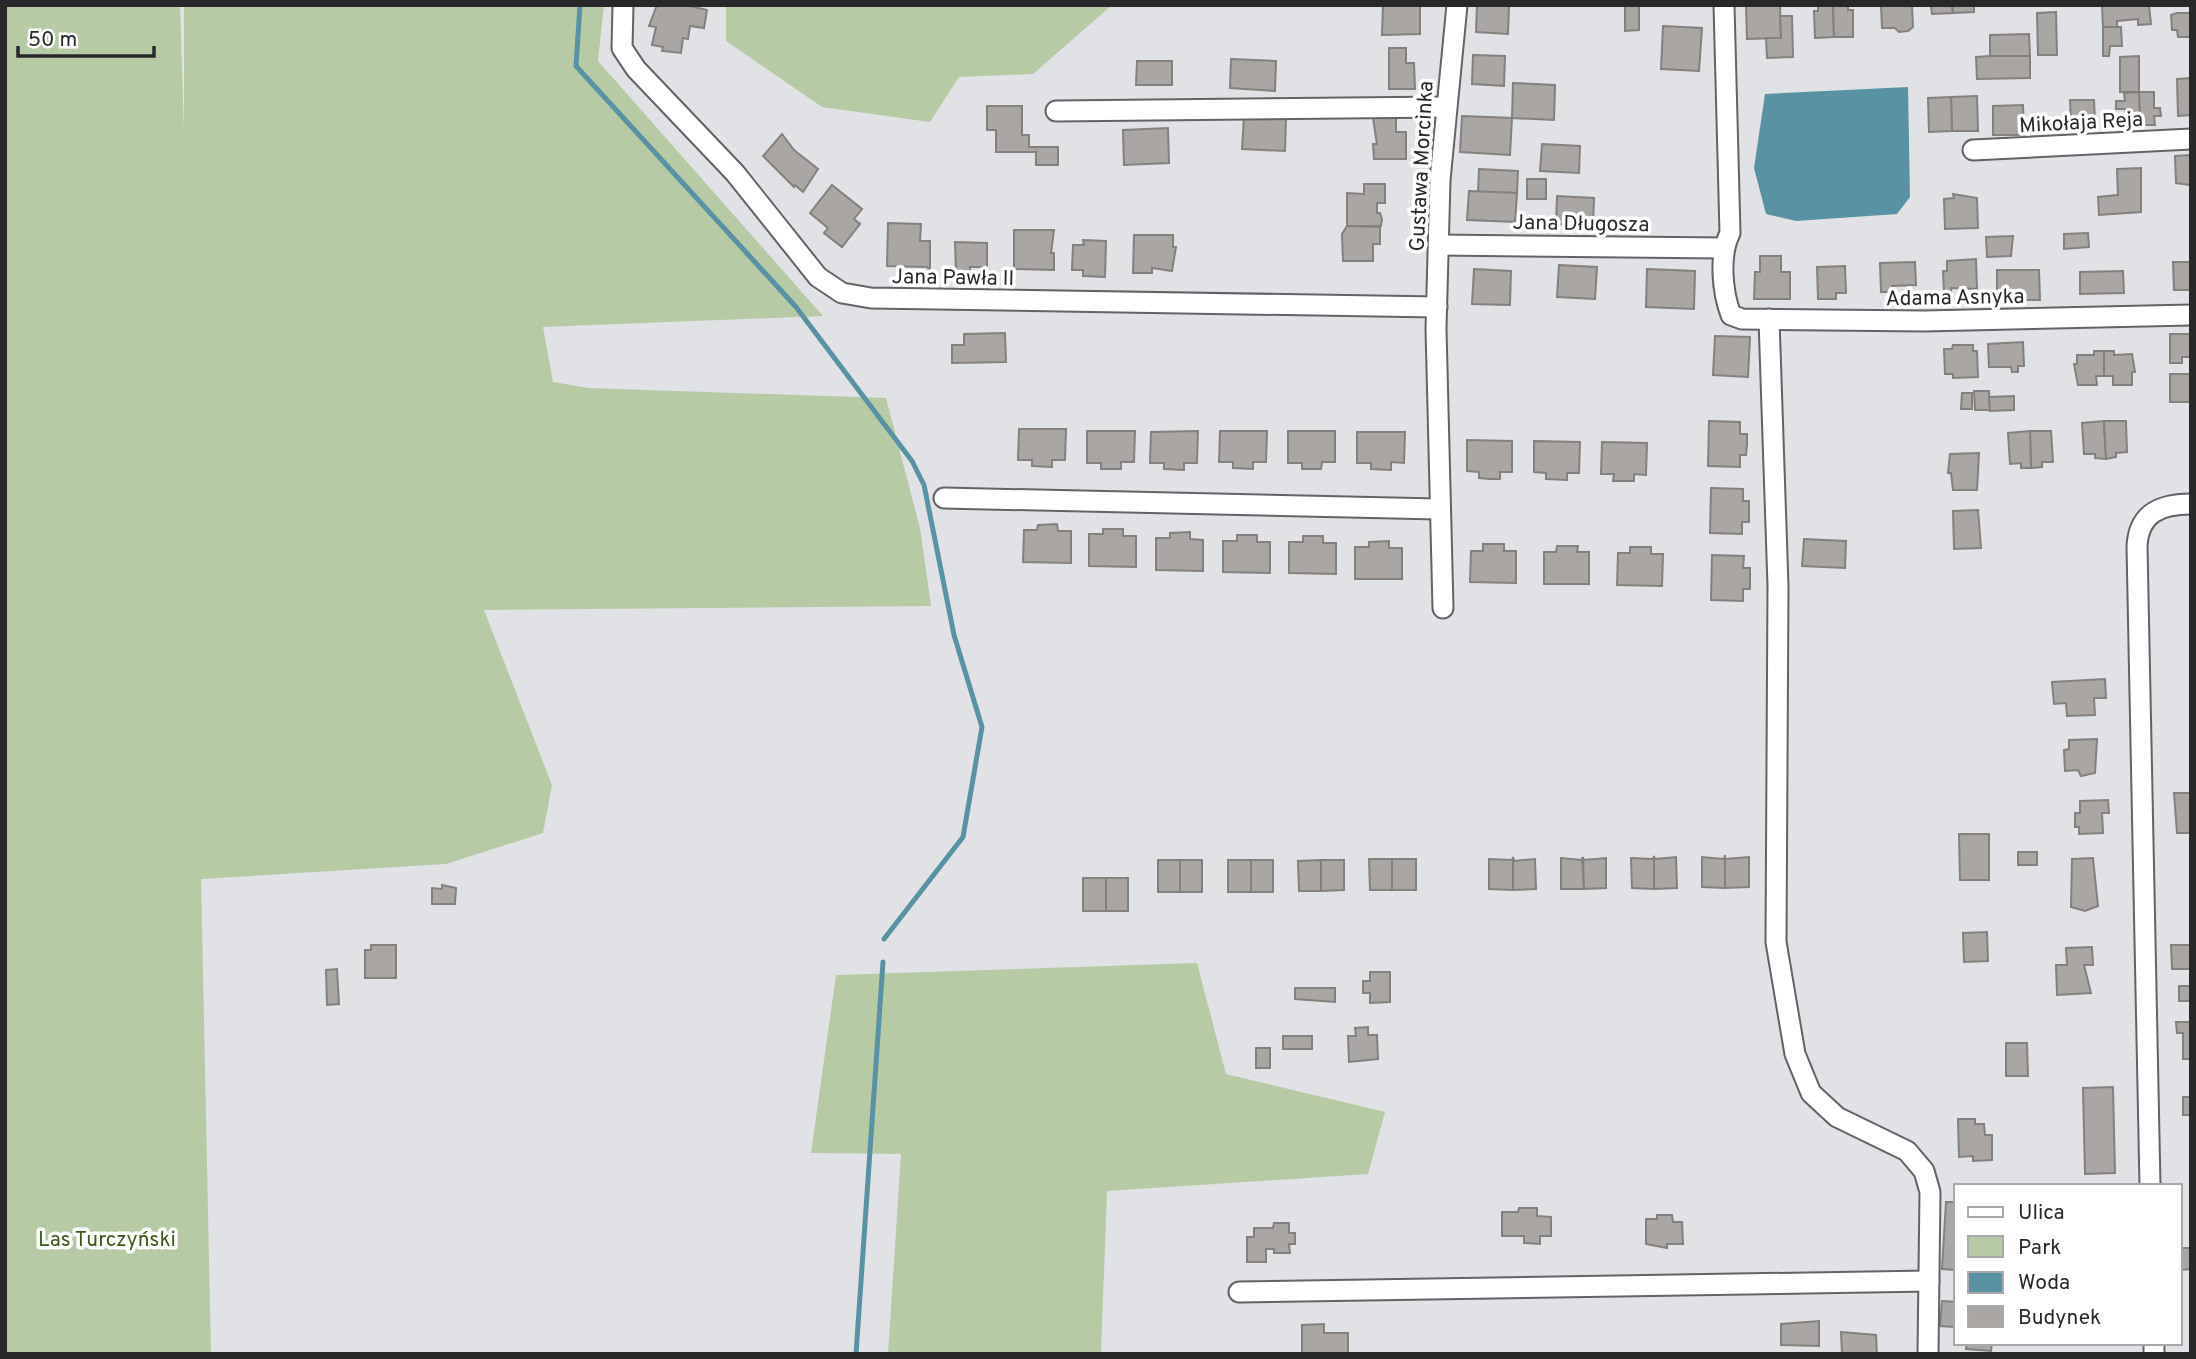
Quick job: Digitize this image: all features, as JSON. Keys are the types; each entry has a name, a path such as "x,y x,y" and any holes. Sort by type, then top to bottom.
{"street":[{"name":"Jana Pawła II","path":"624,5 622,48 636,69 735,173 818,276 842,293 871,298 1437,307"},
{"name":"Gustawa Morcinka","path":"1443,608 1438,509 1436,329 1446,107 1457,5"},
{"path":"1723,248 1730,233 1724,5"},
{"path":"1056,111 1446,107"},
{"name":"Mikołaja Reja","path":"1973,149 2191,139"},
{"name":"Jana Długosza","path":"1438,245 1723,248"},
{"name":"Adama Asnyka","path":"1723,248 1727,304 1731,315 1742,319 1924,321 2191,314"},
{"path":"1769,320 1777,586 1776,942 1795,1054 1811,1093 1837,1116 1907,1151 1924,1171 1930,1192 1928,1354"},
{"path":"944,498 1438,509"},
{"path":"2150,1184 2137,546 2140,526 2148,514 2171,504 2191,504"},
{"path":"1239,1292 1929,1281"}],"green space":[{"name":"Las Turczyński","path":"5,5 180,5 184,130 184,5 604,5 598,61 823,316 543,327 553,382 589,388 886,398 920,528 931,606 484,610 552,785 543,833 446,864 201,879 211,1354 5,1354"},
{"path":"726,5 1112,5 1033,74 959,77 930,122 822,107 726,41"},
{"path":"1197,963 1226,1074 1385,1112 1368,1174 1107,1191 1101,1354 888,1354 901,1154 811,1153 836,975"}],"water":[{"path":"1908,87 1910,197 1897,214 1796,221 1766,214 1754,168 1765,94"}],"building":[{"path":"657,5 686,5 707,10 704,28 690,26 688,39 683,38 681,53 662,51 663,47 652,45 656,27 649,26"},
{"path":"1383,5 1420,5 1420,34 1382,35"},
{"path":"1477,5 1509,5 1508,34 1476,32"},
{"path":"1625,5 1639,5 1639,30 1625,31"},
{"path":"1746,5 1780,5 1781,38 1747,39"},
{"path":"1818,5 1833,5 1834,37 1815,38 1814,11 1818,11"},
{"path":"1833,5 1848,5 1848,10 1853,10 1853,37 1834,37"},
{"path":"1881,5 1912,5 1913,27 1899,32 1895,28 1882,28"},
{"path":"1931,5 1952,5 1953,13 1932,14"},
{"path":"1952,5 1974,5 1974,12 1953,13"},
{"path":"2149,5 2151,24 2138,25 2138,19 2117,21 2117,27 2103,27 2102,6"},
{"path":"2056,12 2057,55 2038,55 2037,13"},
{"path":"2191,13 2191,37 2178,37 2177,30 2172,30 2171,15"},
{"path":"1780,16 1792,16 1793,57 1767,58 1766,38 1781,38"},
{"path":"1663,26 1702,28 1699,71 1661,69"},
{"path":"2103,27 2121,27 2122,46 2110,46 2109,56 2103,56"},
{"path":"2029,34 2030,56 1990,56 1990,35"},
{"path":"1389,48 1406,48 1406,63 1414,63 1415,89 1389,89"},
{"path":"1473,55 1505,56 1504,86 1472,84"},
{"path":"2030,56 2030,78 1977,79 1976,57"},
{"path":"2139,56 2139,92 2120,92 2120,57"},
{"path":"1231,59 1276,61 1275,91 1230,88"},
{"path":"1137,61 1172,61 1172,85 1136,85"},
{"path":"2191,78 2191,115 2178,116 2177,79"},
{"path":"1513,83 1555,85 1554,120 1512,118"},
{"path":"2139,92 2154,92 2154,108 2160,108 2161,116 2154,116 2155,125 2140,125"},
{"path":"2139,92 2140,125 2125,125 2125,109 2116,109 2116,101 2125,101 2124,93"},
{"path":"1977,96 1978,131 1952,131 1951,97"},
{"path":"1951,97 1952,131 1929,132 1928,98"},
{"path":"2070,100 2094,100 2095,123 2071,124"},
{"path":"2023,105 2024,135 1993,135 1993,106"},
{"path":"987,106 1022,106 1022,135 1029,135 1029,147 1058,147 1058,165 1036,165 1036,152 996,152 996,130 987,130"},
{"path":"1244,116 1286,118 1285,151 1242,149"},
{"path":"1462,116 1512,118 1510,155 1460,152"},
{"path":"1373,118 1396,118 1396,132 1406,132 1406,159 1374,159 1373,144 1377,144"},
{"path":"1168,128 1169,163 1124,165 1123,130"},
{"path":"782,134 794,150 818,169 803,192 795,185 794,187 763,156"},
{"path":"1542,144 1580,146 1579,173 1540,171"},
{"path":"2190,155 2191,185 2176,183 2175,156"},
{"path":"2141,168 2141,212 2099,215 2098,197 2118,195 2117,169"},
{"path":"1479,169 1518,171 1517,193 1478,192"},
{"path":"1527,179 1546,179 1546,199 1527,199"},
{"path":"1364,184 1385,184 1385,203 1377,203 1377,213 1380,213 1382,219 1381,226 1347,226 1347,193 1364,194"},
{"path":"832,185 862,209 854,219 860,224 842,247 824,233 828,228 810,213"},
{"path":"1469,191 1517,193 1515,222 1467,220"},
{"path":"1953,194 1977,198 1978,228 1945,229 1944,199 1954,198"},
{"path":"1557,196 1594,198 1593,226 1556,224"},
{"path":"888,223 921,224 920,241 930,241 930,271 927,267 887,266"},
{"path":"1347,226 1380,227 1380,244 1373,244 1373,261 1343,261 1342,234"},
{"path":"1014,230 1054,230 1051,253 1054,253 1054,270 1014,269"},
{"path":"2088,233 2089,247 2064,249 2064,234"},
{"path":"1134,235 1173,235 1173,247 1176,247 1172,271 1152,268 1152,273 1133,273"},
{"path":"2013,236 2011,256 1987,257 1986,237"},
{"path":"1083,240 1106,241 1105,277 1083,276 1083,270 1072,270 1073,245 1084,245"},
{"path":"955,242 987,243 987,267 970,267 970,274 956,274"},
{"path":"1760,256 1781,256 1781,272 1790,272 1790,299 1754,299 1755,272 1760,272"},
{"path":"1976,259 1977,289 1951,288 1951,293 1944,293 1943,271 1947,271 1947,261"},
{"path":"1915,262 1916,285 1892,286 1892,292 1881,292 1880,263"},
{"path":"2173,262 2191,262 2191,290 2174,290"},
{"path":"1559,265 1597,267 1595,299 1557,297"},
{"path":"1845,266 1846,293 1836,293 1836,299 1818,299 1817,267"},
{"path":"1474,269 1511,271 1510,305 1472,304"},
{"path":"1647,269 1695,271 1694,309 1646,307"},
{"path":"1997,270 2039,270 2040,300 1997,300"},
{"path":"2123,271 2124,293 2080,294 2080,272"},
{"path":"1005,333 1006,362 952,363 952,345 964,345 964,334"},
{"path":"2170,334 2191,334 2191,357 2182,357 2182,363 2170,363"},
{"path":"1715,336 1750,337 1748,377 1713,375"},
{"path":"2023,342 2024,366 2018,366 2018,372 2012,372 2011,367 1989,367 1988,344"},
{"path":"1953,345 1973,345 1973,351 1977,351 1978,377 1953,378 1953,374 1945,374 1944,349 1952,349"},
{"path":"2094,351 2104,351 2104,376 2096,376 2097,385 2078,385 2074,364 2077,364 2077,355 2094,355"},
{"path":"2104,351 2114,351 2114,355 2132,354 2135,372 2132,372 2132,385 2113,385 2113,376 2104,376"},
{"path":"2170,374 2191,374 2191,402 2170,402"},
{"path":"1974,391 1989,391 1990,410 1975,410"},
{"path":"1962,393 1972,393 1972,409 1961,409"},
{"path":"2014,396 2014,410 1990,411 1989,397"},
{"path":"1709,421 1740,422 1740,434 1747,434 1747,444 1746,455 1740,455 1740,467 1708,466"},
{"path":"2104,421 2106,459 2095,458 2095,454 2084,454 2082,423"},
{"path":"2104,421 2126,421 2127,452 2116,453 2116,457 2106,459"},
{"path":"1019,429 1066,429 1065,460 1052,460 1052,467 1032,466 1032,460 1018,460"},
{"path":"1087,431 1135,431 1134,462 1121,462 1121,469 1101,469 1101,463 1087,463"},
{"path":"1198,431 1197,463 1184,463 1184,470 1164,469 1164,463 1150,463 1151,432"},
{"path":"1220,431 1267,431 1266,462 1253,462 1253,469 1233,468 1233,462 1219,462"},
{"path":"1288,431 1335,431 1335,462 1322,462 1321,469 1302,469 1302,463 1288,463"},
{"path":"2030,431 2051,431 2053,462 2042,462 2042,467 2031,468"},
{"path":"2030,431 2031,468 2021,468 2021,463 2010,464 2008,433"},
{"path":"1357,432 1405,432 1404,463 1391,462 1391,470 1371,469 1371,463 1357,463"},
{"path":"1467,440 1512,441 1512,472 1500,472 1500,479 1489,479 1479,478 1479,472 1467,471"},
{"path":"1534,441 1580,442 1579,473 1567,473 1567,480 1546,479 1546,473 1534,472"},
{"path":"1602,442 1647,443 1646,475 1634,474 1634,481 1613,481 1614,474 1601,474"},
{"path":"1979,453 1977,490 1953,490 1951,473 1948,473 1950,454"},
{"path":"1711,488 1743,489 1743,501 1749,501 1749,522 1742,522 1742,534 1710,533"},
{"path":"1978,510 1981,548 1954,549 1953,511"},
{"path":"1057,524 1058,531 1071,531 1071,563 1023,562 1024,530 1037,530 1038,525"},
{"path":"1103,529 1123,529 1123,536 1136,536 1136,567 1089,566 1089,534 1103,534"},
{"path":"1190,532 1190,539 1203,540 1203,571 1156,570 1156,538 1170,538 1170,533"},
{"path":"1237,535 1257,535 1257,542 1270,542 1270,573 1223,572 1223,541 1237,541"},
{"path":"1303,536 1323,536 1323,543 1336,543 1336,574 1289,573 1289,542 1303,542"},
{"path":"1804,539 1846,541 1845,568 1802,566"},
{"path":"1389,541 1389,548 1402,548 1402,579 1355,579 1355,547 1369,547 1369,542"},
{"path":"1483,544 1504,544 1504,551 1516,551 1516,583 1470,582 1471,551 1483,551"},
{"path":"1557,546 1578,546 1577,552 1589,552 1589,584 1544,584 1544,552 1556,552"},
{"path":"1630,547 1651,547 1651,554 1663,554 1662,586 1617,585 1618,553 1630,553"},
{"path":"1712,555 1744,556 1743,568 1750,568 1750,589 1743,589 1743,601 1711,600"},
{"path":"2105,679 2106,698 2094,698 2095,715 2067,716 2066,703 2054,704 2052,682"},
{"path":"2097,739 2095,773 2081,776 2078,770 2065,771 2064,750 2069,749 2069,740"},
{"path":"2174,793 2191,793 2191,833 2177,833"},
{"path":"2108,800 2109,813 2102,813 2103,833 2079,834 2079,827 2075,827 2075,813 2080,813 2080,801"},
{"path":"1959,834 1989,834 1989,880 1960,880"},
{"path":"2018,852 2037,852 2037,865 2018,865"},
{"path":"1725,855 1725,888 1702,887 1702,857 1724,859"},
{"path":"1654,856 1654,889 1632,888 1631,858 1653,859"},
{"path":"1654,856 1655,859 1676,857 1677,888 1654,889"},
{"path":"1513,857 1513,890 1489,889 1489,859 1512,860"},
{"path":"1513,857 1514,861 1535,859 1536,889 1513,890"},
{"path":"1582,857 1584,889 1561,889 1561,858 1582,860"},
{"path":"1583,857 1584,860 1606,858 1606,888 1584,889"},
{"path":"1749,857 1749,887 1725,888 1725,859"},
{"path":"2093,858 2098,906 2085,911 2071,907 2072,859"},
{"path":"1369,859 1392,859 1392,890 1370,890"},
{"path":"1392,859 1416,859 1416,890 1392,890"},
{"path":"1158,860 1180,860 1180,892 1158,892"},
{"path":"1180,860 1202,860 1202,892 1180,892"},
{"path":"1228,860 1251,860 1251,892 1228,892"},
{"path":"1251,860 1273,860 1273,892 1251,892"},
{"path":"1321,860 1321,891 1299,891 1298,861"},
{"path":"1321,860 1344,860 1344,890 1321,891"},
{"path":"1083,878 1106,878 1106,911 1083,911"},
{"path":"1106,878 1128,878 1128,911 1106,911"},
{"path":"442,885 456,888 455,904 432,904 432,888 442,889"},
{"path":"1987,932 1988,961 1964,962 1963,933"},
{"path":"371,945 396,945 396,978 365,978 365,950 371,950"},
{"path":"2171,945 2191,945 2191,969 2172,969"},
{"path":"2092,947 2093,965 2084,965 2091,993 2057,995 2056,965 2067,965 2066,948"},
{"path":"337,969 339,1004 327,1005 326,970"},
{"path":"1370,972 1390,972 1390,1002 1370,1003 1370,993 1363,993 1363,981 1370,981"},
{"path":"2179,986 2191,986 2191,1001 2179,1001"},
{"path":"1295,988 1335,988 1335,1002 1295,999"},
{"path":"2176,1022 2191,1022 2191,1059 2183,1059 2183,1033 2177,1033"},
{"path":"1368,1027 1368,1035 1377,1035 1378,1059 1349,1062 1348,1036 1356,1036 1355,1028"},
{"path":"1283,1036 1312,1036 1312,1049 1283,1049"},
{"path":"2006,1043 2027,1043 2028,1076 2006,1076"},
{"path":"1256,1048 1270,1048 1270,1068 1256,1068"},
{"path":"2113,1087 2115,1173 2085,1174 2083,1088"},
{"path":"2183,1097 2191,1097 2191,1115 2183,1115"},
{"path":"1958,1119 1975,1119 1975,1124 1984,1124 1985,1135 1992,1135 1992,1160 1973,1161 1973,1156 1959,1157"},
{"path":"1946,1202 1954,1202 1954,1270 1942,1269"},
{"path":"1519,1208 1537,1208 1537,1216 1551,1217 1551,1236 1540,1236 1540,1244 1524,1243 1524,1236 1502,1236 1502,1212 1518,1212"},
{"path":"1657,1215 1672,1215 1673,1222 1682,1222 1683,1244 1667,1244 1667,1248 1646,1244 1646,1219 1657,1219"},
{"path":"1274,1223 1289,1223 1289,1233 1295,1233 1295,1244 1289,1244 1290,1253 1274,1253 1274,1249 1266,1249 1266,1262 1247,1262 1247,1237 1254,1237 1254,1228 1273,1228"},
{"path":"2182,1248 2191,1248 2191,1269 2182,1270"},
{"path":"1942,1301 1954,1302 1954,1327 1940,1326"},
{"path":"1819,1321 1819,1346 1781,1345 1781,1324"},
{"path":"1324,1324 1324,1333 1348,1333 1348,1354 1302,1354 1302,1325"},
{"path":"1841,1332 1876,1335 1877,1354 1842,1354"},
{"path":"1967,1345 1992,1345 1991,1351 1966,1349"}],"waterway":[{"path":"580,5 576,66 796,307 912,461 924,485 954,635 982,727 963,837 884,939"},
{"path":"856,1354 883,962"}]}
